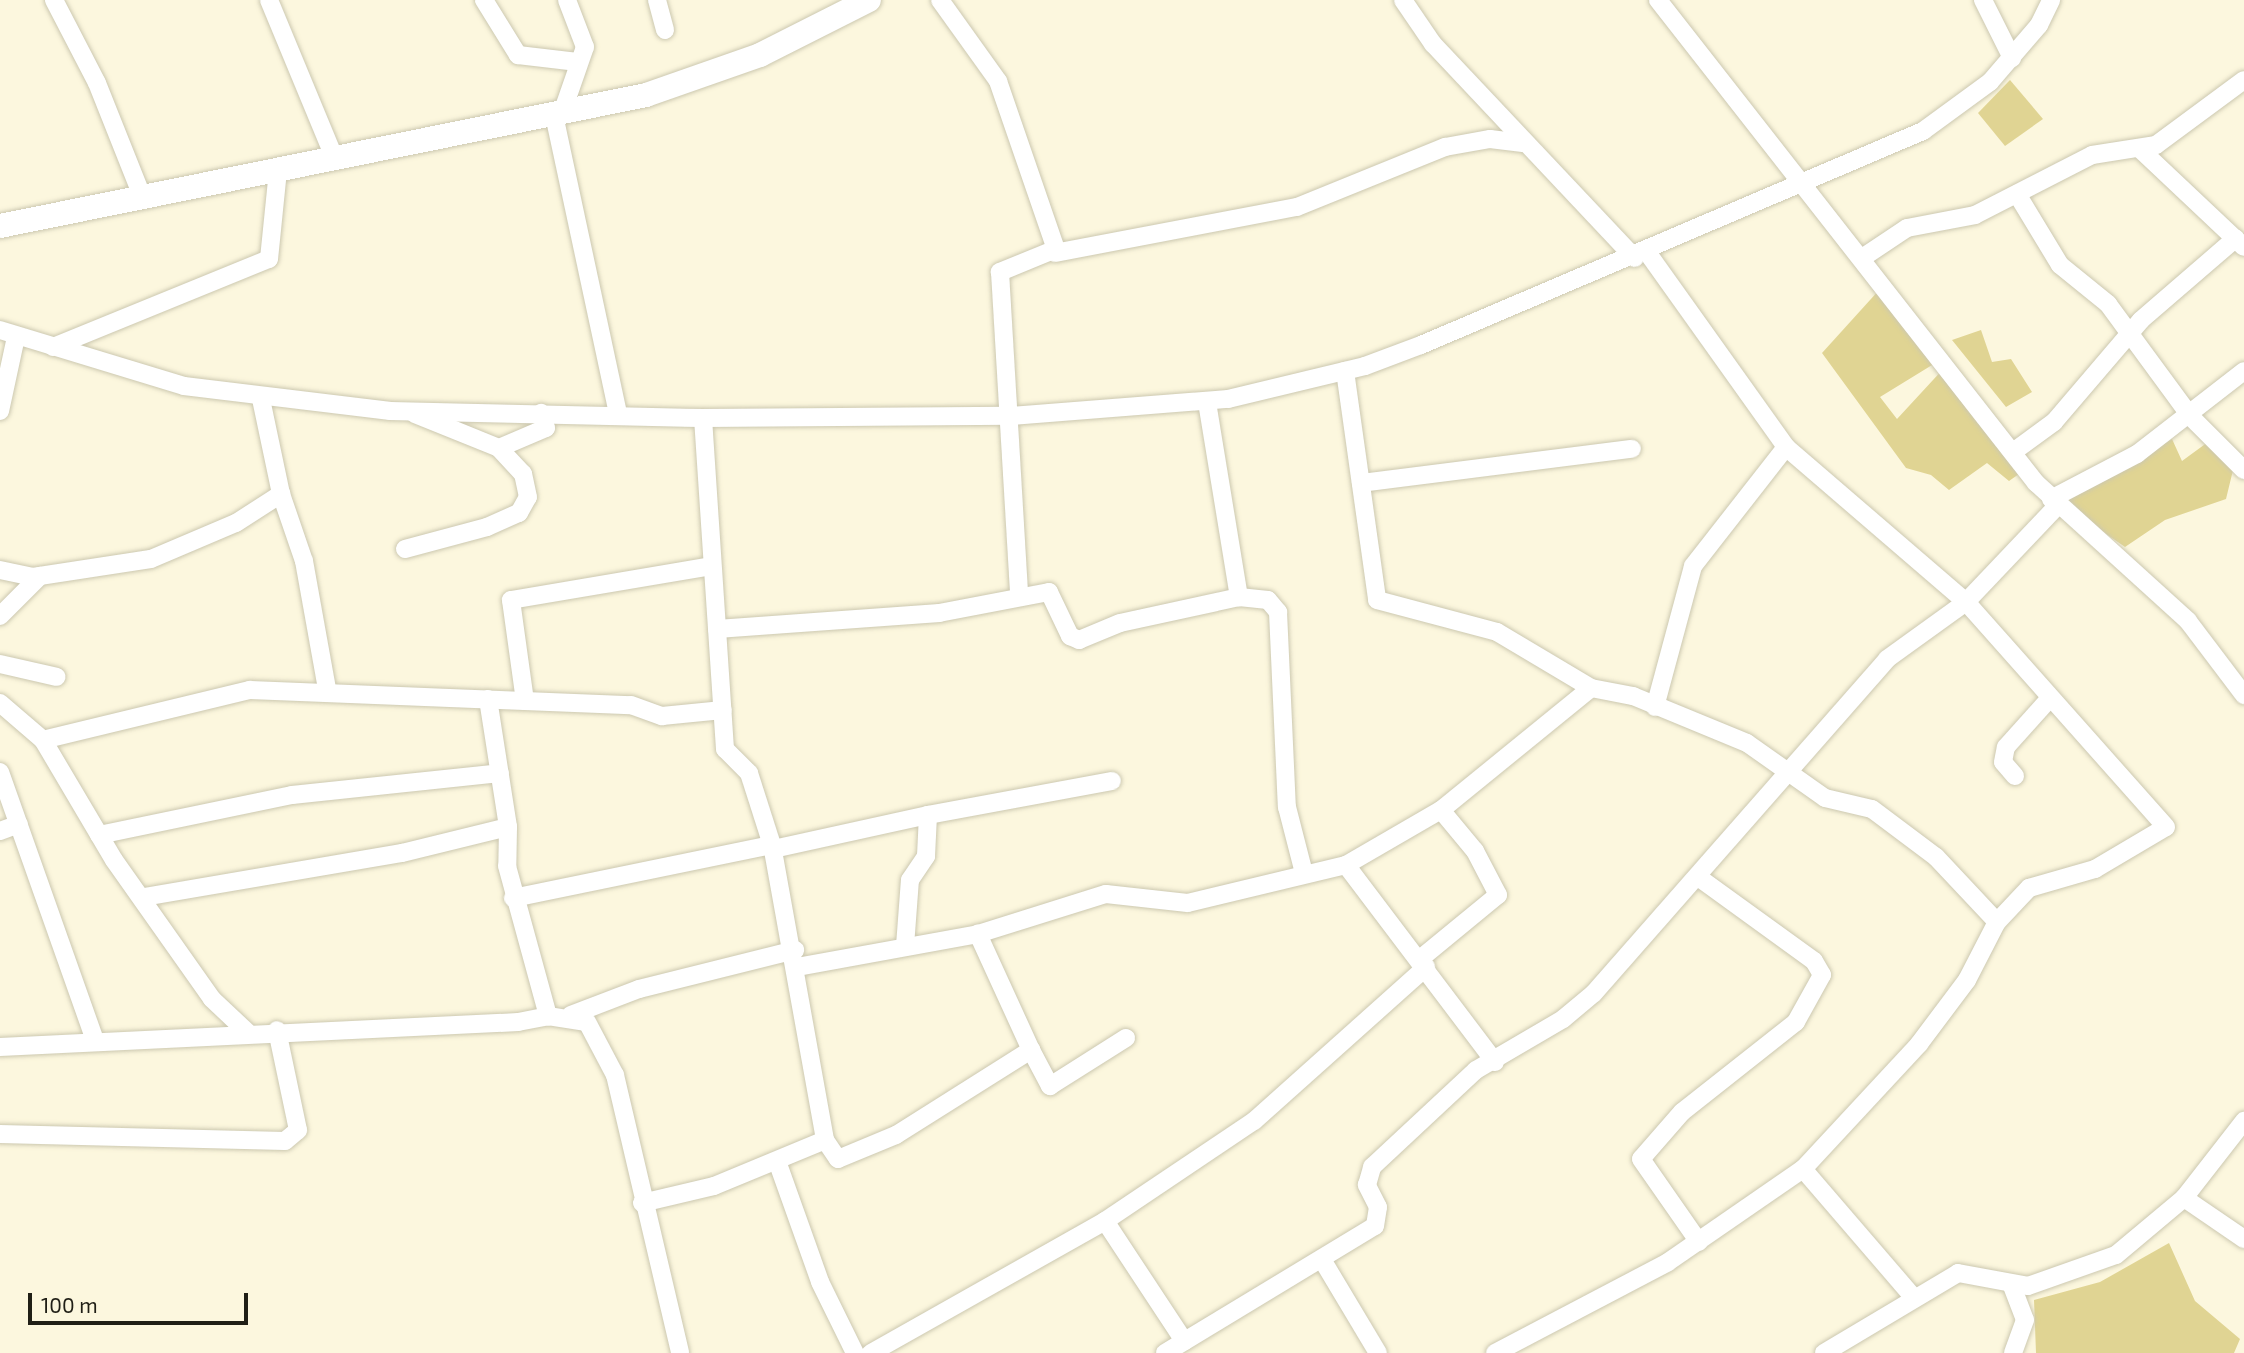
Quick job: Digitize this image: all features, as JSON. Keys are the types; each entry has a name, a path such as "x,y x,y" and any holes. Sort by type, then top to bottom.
{"main road":[{"path":"0,226 70,217 142,196 558,114 714,73 869,0"}],"street":[{"path":"55,0 103,96 142,196"},
{"path":"269,0 335,159"},
{"path":"484,0 518,55 578,62"},
{"path":"568,0 584,34 578,62 558,114 618,414"},
{"path":"657,0 664,30"},
{"path":"940,0 998,81 1055,253"},
{"path":"1403,0 1433,44 1523,143 1641,255 1786,447 1966,602 2166,827 2095,869 2029,888 1997,922 1967,980 1919,1044 1803,1169 1699,1242 1494,1353"},
{"path":"1658,0 1802,187 1862,258 2054,503 2152,584 2244,695"},
{"path":"1983,0 2011,58"},
{"path":"0,411 8,334 184,386 261,400 411,411 541,412 703,418 1011,416 1207,402 1345,371 1641,255 1802,187 1923,131 1963,106 2011,58 2051,0"},
{"path":"1862,258 1907,228 1962,220 2092,155 2141,150 2244,80"},
{"path":"1019,596 1011,416 1000,272 1055,253 1297,207 1455,145 1523,143"},
{"path":"2013,452 2054,422 2129,334 2240,243 2141,150"},
{"path":"53,347 269,259 278,171"},
{"path":"2017,194 2060,265 2108,304 2191,417 2244,470"},
{"path":"1345,371 1377,600 1497,632 1591,688 1734,737 1825,798 1872,809 1937,857 1997,922"},
{"path":"1165,1353 1323,1261 1380,1218 1367,1185 1372,1167 1460,1083 1579,1007 1698,877 1787,771 1894,652 1966,602 2054,503 2191,417 2244,371"},
{"path":"261,400 281,494 304,561 327,689"},
{"path":"1207,402 1239,597"},
{"path":"405,549 519,513 527,497 523,474 499,448 411,411"},
{"path":"499,448 546,428 541,412"},
{"path":"703,418 725,749 750,773 772,847 796,959 825,1140 838,1159 848,1160 1031,1050"},
{"path":"1655,708 1693,566 1786,447"},
{"path":"1361,482 1632,449"},
{"path":"0,570 40,576 166,554 248,516 281,494"},
{"path":"525,701 511,600 711,566"},
{"path":"0,616 40,576"},
{"path":"717,629 939,613 1049,592 1073,640 1239,597 1268,600 1278,612 1287,807 1304,873"},
{"path":"0,664 57,677"},
{"path":"571,1016 639,989 796,959 978,934 1106,894 1188,903 1346,865 1441,810 1591,688"},
{"path":"43,740 216,694 327,689 631,705 662,716 723,710"},
{"path":"2015,776 2003,762 2006,747 2050,698"},
{"path":"488,699 508,827 513,898 548,1016"},
{"path":"0,703 43,740 99,835 212,999 247,1032"},
{"path":"0,772 95,1041"},
{"path":"99,835 292,794 500,773"},
{"path":"513,898 1112,781"},
{"path":"871,1353 1105,1221 1268,1112 1498,895 1475,851 1441,810"},
{"path":"905,946 910,880 926,856 928,815"},
{"path":"0,831 19,824"},
{"path":"144,897 402,853 508,827"},
{"path":"1346,865 1423,963 1495,1062"},
{"path":"1698,877 1814,961 1822,975 1796,1022 1682,1112 1641,1159 1699,1242"},
{"path":"978,934 1050,1086 1126,1038"},
{"path":"0,1047 277,1030 518,1022 548,1016 571,1016 587,1022 615,1075 642,1203 680,1353"},
{"path":"0,1134 285,1141 298,1130 277,1030"},
{"path":"1824,1353 1958,1273 2012,1286 2044,1283 2116,1255 2184,1198 2244,1121"},
{"path":"642,1203 715,1186 825,1140"},
{"path":"777,1161 820,1282 855,1353"},
{"path":"1803,1169 1914,1298"},
{"path":"2184,1198 2244,1239"},
{"path":"1105,1221 1184,1340"},
{"path":"1323,1261 1378,1353"},
{"path":"2012,1286 2025,1320 2013,1353"}],"shaded area":[{"path":"2010,80 2043,119 2005,146 1978,113"},
{"path":"1880,289 1937,362 1880,397 1897,419 1945,367 2026,469 2009,481 1987,463 1949,490 1931,475 1906,468 1822,353"},
{"path":"1981,330 1992,362 2011,359 2032,392 2006,407 1952,340"},
{"path":"2172,439 2182,461 2208,442 2234,466 2226,499 2165,520 2125,547 2060,502"},
{"path":"2169,1243 2195,1301 2240,1339 2234,1353 2036,1353 2034,1300 2100,1282"}]}
